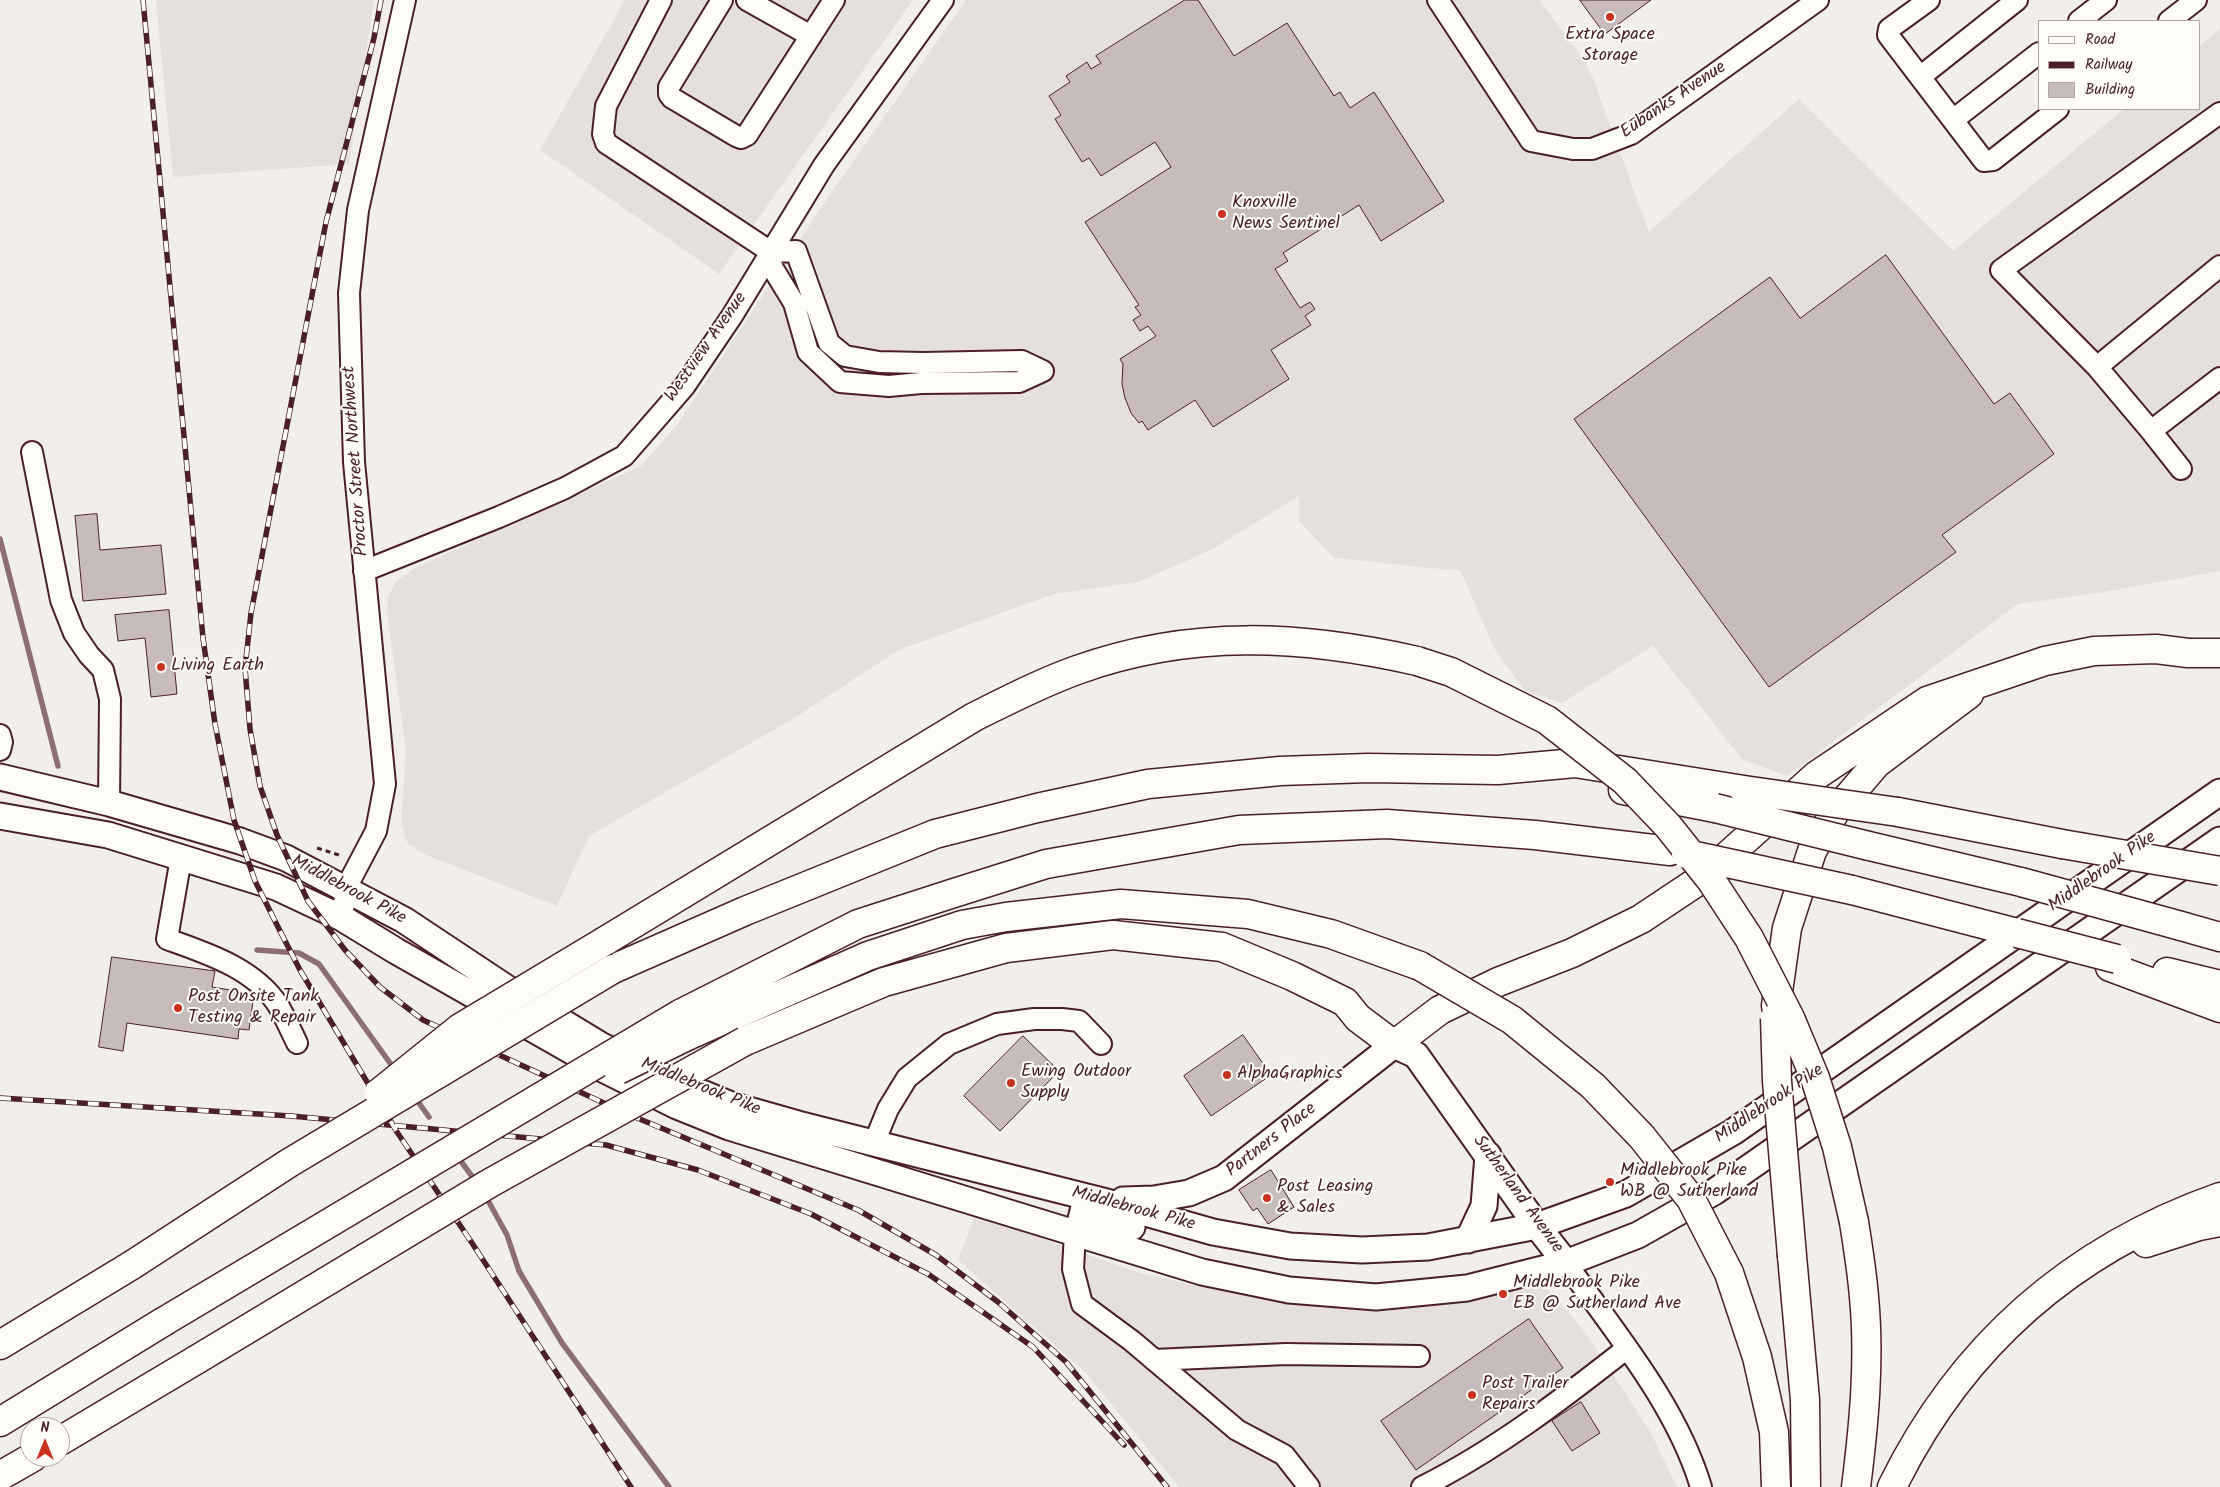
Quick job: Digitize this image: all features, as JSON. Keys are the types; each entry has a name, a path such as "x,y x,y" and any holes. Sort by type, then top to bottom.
{"highway":[{"path":"289,1164 460,1028 974,717 1024,692 1078,670 1133,653 1184,644 1238,639 1302,641 1373,651 1417,660 1451,672 1554,726 1625,781 1668,826 1712,880 1749,938 1797,1035 1815,1078 1837,1147 1854,1222 1864,1297 1866,1365 1862,1439 1856,1487"},
{"path":"70,1435 490,1184 745,1041 884,982 1006,948 1113,935 1222,946 1292,976 1345,1002 1358,1018 1394,1045 1440,1010 1498,982 1572,953 1641,919 1704,877 1817,775 1926,701 2045,660 2094,650 2156,649 2188,653 2220,653"},
{"path":"2188,653 2206,662 2220,665"},
{"path":"1806,1487 1805,1400 1777,1081 1775,1018 1787,928 1812,850 1835,812 1877,763 1988,679"},
{"path":"0,1345 132,1265 289,1164 613,969 745,911 935,834 1037,808 1148,784 1280,771 1368,768 1498,770 1575,763 1898,812 2062,844 2220,871"},
{"path":"1498,770 1605,787 1715,808 2021,882 2220,937"},
{"path":"0,1422 163,1322 439,1158 683,1025 858,924 1046,864 1239,830 1387,824 1535,835 1670,850 1852,890 2017,933 2114,963 2220,985"},
{"path":"683,1025 868,956 962,925 1006,916 1121,904 1248,914 1331,934 1420,966 1512,1020 1593,1086 1642,1138 1691,1199 1729,1273 1757,1357 1774,1432 1776,1487"},
{"path":"2114,963 2220,1008"},
{"path":"1892,1487 1906,1458 1945,1398 1982,1350 2032,1303 2123,1239 2178,1212 2220,1197"},
{"path":"2075,1271 2149,1242 2199,1226 2220,1222"},
{"path":"0,1476 20,1464"}],"main road":[{"name":"Middlebrook Pike","path":"0,777 109,803 240,841 286,858 404,920 508,989 600,1045 680,1084 731,1105 798,1124 1094,1199 1213,1232 1290,1246 1362,1250 1428,1246 1537,1226 1626,1194 1733,1132 2220,792"},
{"name":"Middlebrook Pike","path":"0,816 108,835 276,887 342,918 396,951 603,1069 677,1106 729,1126 1202,1272 1289,1290 1376,1297 1467,1288 1566,1263 1638,1235 1714,1192 2220,840"},
{"name":"Sutherland Avenue","path":"1394,1045 1416,1055 1537,1226 1566,1263"},
{"name":"Partners Place","path":"1094,1199 1154,1199 1189,1193 1224,1178 1394,1045"},
{"path":"867,1169 874,1143"},
{"path":"1468,1240 1484,1206 1488,1155"},
{"path":"1075,1233 1085,1221 1094,1218 1168,1236 1187,1237 1213,1232"}],"street":[{"name":"Proctor Street Northwest","path":"342,918 346,888 376,831 385,784 354,462 349,293 358,210 405,0"},
{"path":"661,0 606,106 603,134 606,143 770,252 796,252 829,343 845,356 896,363 1022,361 1043,371 1018,382 920,383 888,386 840,382 808,352 794,303 772,267 770,252"},
{"path":"722,0 669,87 669,94 672,98 741,138 747,135 834,0"},
{"path":"747,0 811,36"},
{"name":"Westview Avenue","path":"364,571 499,517 565,488 624,456 684,387 732,316 824,165 943,0"},
{"name":"Eubanks Avenue","path":"1438,0 1531,141 1572,149 1592,149 1631,134 1818,0"},
{"path":"1928,0 1887,32 1984,161 1993,160 2057,110"},
{"path":"1920,77 2017,0"},
{"path":"2080,20 2106,0"},
{"path":"2170,20 2196,0"},
{"path":"1953,120 2038,54"},
{"path":"2181,469 2097,367 2001,270 2220,113"},
{"path":"2097,367 2220,266"},
{"path":"2151,431 2220,378"},
{"path":"32,452 61,600 74,633 103,670 110,699 109,803"},
{"path":"0,735 2,742 0,750"},
{"path":"181,858 167,939 227,963 260,984 278,1004 297,1043"},
{"path":"874,1143 888,1109 907,1078 949,1044 997,1024 1034,1019 1079,1021 1101,1044"},
{"path":"1094,1199 1075,1233 1074,1269 1082,1304 1154,1360 1236,1430 1284,1455 1309,1487"},
{"name":"Sutherland Avenue","path":"1566,1263 1659,1396 1694,1462 1701,1487"},
{"path":"1422,1487 1463,1466 1562,1400 1626,1349"},
{"path":"1154,1360 1286,1354 1419,1356"}],"shaded area":[{"path":"156,0 374,0 349,164 173,177"},
{"path":"625,0 913,0 719,274 540,150"},
{"path":"966,0 1540,0 1585,62 1593,78 1649,232 1799,99 1953,251 2123,110 2200,110 2200,45 2220,29 2220,571 2099,593 2018,604 1787,776 1742,759 1653,646 1562,703 1525,691 1494,648 1461,571 1334,558 1299,521 1299,496 1211,550 1138,582 1054,594 899,650 791,720 589,836 557,906 426,855 408,844 401,824 406,751 387,612 388,598 395,582 415,568 641,466 677,425 822,206"},
{"path":"975,1215 1137,1272 1211,1289 1302,1304 1389,1305 1537,1286 1553,1293 1590,1339 1651,1433 1677,1487 1179,1487 1085,1372 958,1260"}],"building":[{"name":"Knoxville News Sentinel","path":"1185,0 1198,0 1234,56 1287,23 1334,96 1340,92 1350,108 1374,92 1444,201 1381,241 1359,205 1283,253 1288,261 1275,269 1300,308 1310,302 1315,309 1305,316 1311,325 1271,350 1289,379 1213,427 1195,400 1148,430 1142,421 1139,423 1131,413 1125,398 1122,384 1123,364 1120,359 1156,336 1148,326 1140,331 1133,320 1141,315 1135,307 1139,305 1085,222 1171,167 1155,142 1101,176 1089,158 1082,162 1055,119 1061,115 1049,96 1070,82 1066,76 1087,62 1091,69 1101,63 1096,56"},
{"name":"Extra Space Storage","path":"1580,0 1651,0 1605,34"},
{"path":"1886,255 1994,404 2010,393 2054,454 1942,535 1956,552 1769,687 1574,419 1770,277 1800,318"},
{"path":"97,514 100,550 161,545 166,594 83,601 75,516"},
{"name":"Living Earth","path":"169,610 177,694 151,697 145,638 118,641 115,615"},
{"name":"Post Onsite Tank Testing & Repair","path":"112,957 215,971 212,987 254,994 249,1030 239,1029 238,1039 127,1023 123,1051 99,1047"},
{"name":"AlphaGraphics","path":"1243,1035 1271,1075 1211,1116 1184,1076"},
{"name":"Ewing Outdoor Supply","path":"1023,1036 1059,1071 1000,1131 964,1096"},
{"name":"Post Leasing & Sales","path":"1271,1170 1294,1207 1268,1224 1257,1208 1253,1211 1239,1190"},
{"name":"Post Trailer Repairs","path":"1529,1319 1563,1368 1416,1470 1381,1421"},
{"path":"1581,1402 1600,1433 1572,1451 1552,1421"}],"waterway":[{"path":"0,539 58,766"},
{"path":"257,950 299,953 319,964 395,1070"},
{"path":"414,1096 429,1117"},
{"path":"457,1156 477,1183"},
{"path":"485,1195 507,1235 519,1271 562,1343 669,1487"}],"railway":[{"path":"143,0 203,638 215,724 234,820 255,881 300,970 397,1132 472,1243 631,1487"},
{"path":"381,0 374,38 326,222 251,613 245,668 250,729 260,786 277,835 308,901 345,950 380,987 423,1020 630,1115 858,1210 936,1255 998,1302 1066,1362 1167,1487"},
{"path":"0,1098 291,1116 606,1145 698,1170 811,1214 928,1274 1033,1347 1124,1445"}],"place":[{"name":"Extra Space Storage","path":"1610,17"},
{"name":"Knoxville News Sentinel","path":"1222,214"},
{"name":"Living Earth","path":"161,667"},
{"name":"Post Onsite Tank Testing & Repair","path":"178,1008"},
{"name":"AlphaGraphics","path":"1227,1075"},
{"name":"Ewing Outdoor Supply","path":"1011,1083"},
{"name":"Middlebrook Pike WB @ Sutherland","path":"1610,1182"},
{"name":"Post Leasing & Sales","path":"1267,1198"},
{"name":"Middlebrook Pike EB @ Sutherland Ave","path":"1503,1294"},
{"name":"Post Trailer Repairs","path":"1472,1395"}]}
